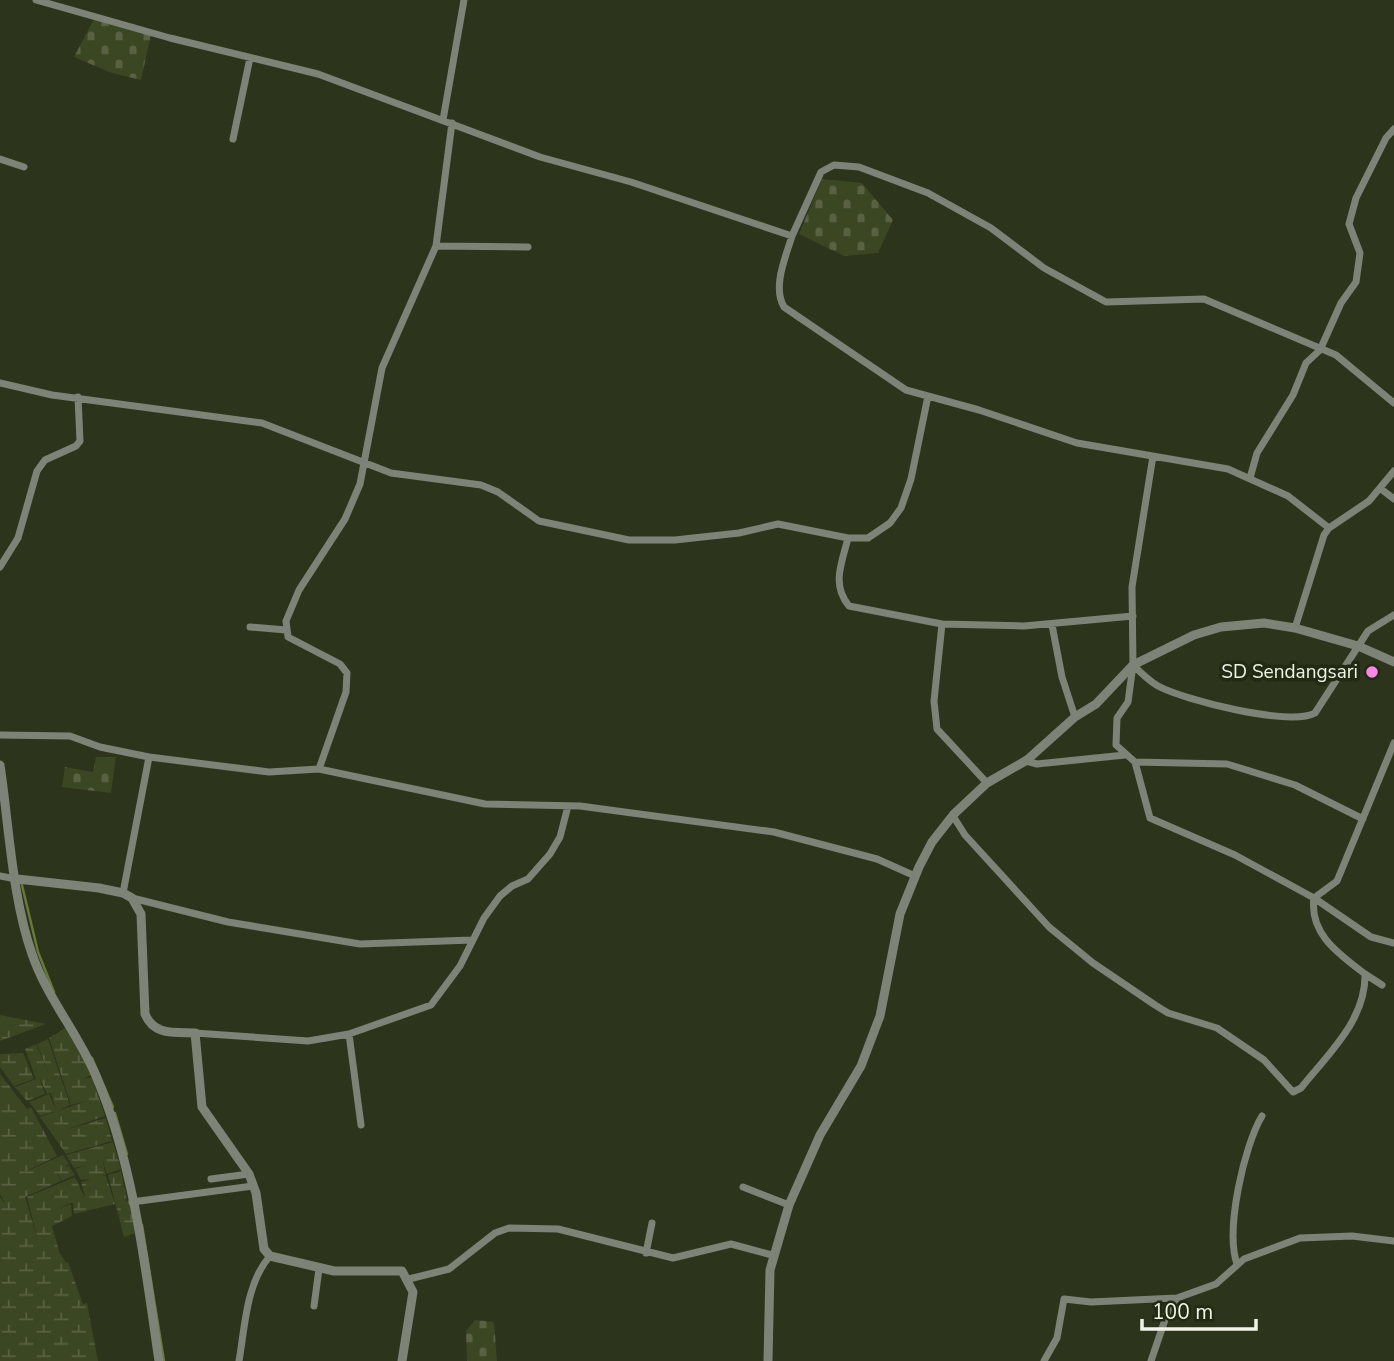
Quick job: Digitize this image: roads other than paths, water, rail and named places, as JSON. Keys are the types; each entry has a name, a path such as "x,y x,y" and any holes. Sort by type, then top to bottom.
{"street":[{"path":"36,0 318,74 540,158 631,182 792,236"},
{"path":"443,120 464,0"},
{"path":"233,139 250,58"},
{"path":"319,769 346,692 347,673 340,664 288,637 286,630 299,590 345,519 360,484 382,368 436,246 452,123"},
{"path":"1250,478 1257,453 1293,395 1306,363 1320,350 1340,303 1356,282 1360,253 1349,225 1356,198 1386,138 1394,129"},
{"path":"0,159 24,167"},
{"path":"1329,528 1288,496 1228,469 1065,440 906,390 784,307 780,294 782,272 792,236 821,172 834,165 859,167 928,193 990,228 1044,268 1106,302 1205,299 1253,317 1320,350 1336,355 1394,403"},
{"path":"436,246 528,247"},
{"path":"0,383 262,423 416,479 447,479 481,485 498,492 539,521 600,536 675,540 739,533 778,524 848,538 868,538 890,523 901,508 911,479 928,396"},
{"path":"0,567 18,538 37,471 45,460 76,446 80,441 78,397"},
{"path":"1153,456 1134,565 1133,665 1128,702 1118,718 1116,745 1135,762 1227,764 1294,785 1363,819"},
{"path":"1295,628 1324,535 1329,528 1357,512 1381,489 1394,471"},
{"path":"1381,489 1394,499"},
{"path":"848,538 837,580 841,595 849,606 942,624 974,626 1052,625 1133,616"},
{"path":"1133,665 1157,686 1201,701 1267,715 1301,718 1315,713 1368,631 1394,615"},
{"path":"768,1361 772,1255 789,1205 820,1135 861,1066 872,1040 880,1016 900,914 915,876 932,842 953,816 987,783 1026,761 1075,717 1096,704 1133,665 1167,647 1221,626 1264,623 1295,628 1358,646 1394,662"},
{"path":"942,624 934,701 937,730 987,783"},
{"path":"1052,625 1062,677 1075,717"},
{"path":"250,627 286,630"},
{"path":"2,735 70,736 100,747 149,757 269,772 319,769 485,804 568,806 774,832 866,856 915,876"},
{"path":"1314,898 1337,881 1394,743"},
{"path":"1026,761 1032,764 1125,755"},
{"path":"149,757 127,895 141,914 142,988 149,1026 155,1030 308,1041 349,1034 431,1005 460,966 472,940 500,896 528,879 550,854 560,837 568,806"},
{"path":"1135,762 1150,818 1223,849 1314,898 1371,937 1394,943"},
{"path":"0,765 32,954 48,992 96,1076 135,1201 159,1361"},
{"path":"953,816 965,835 1049,927 1074,949 1161,1009 1217,1028 1275,1070 1292,1092 1301,1088 1347,1031 1362,1004 1365,974"},
{"path":"0,876 127,895 228,922 360,944 472,940"},
{"path":"1314,898 1314,919 1328,945 1382,985"},
{"path":"195,1033 202,1107 249,1174 264,1249 270,1256 319,1269 402,1270 409,1279 412,1305 401,1361"},
{"path":"349,1034 361,1125"},
{"path":"1237,1264 1233,1249 1237,1203 1253,1131 1262,1116"},
{"path":"211,1179 249,1174"},
{"path":"135,1201 253,1186"},
{"path":"743,1187 789,1205"},
{"path":"646,1253 652,1223"},
{"path":"409,1279 449,1269 495,1233 509,1228 558,1229 673,1258 732,1244 772,1255"},
{"path":"1044,1361 1057,1338 1064,1299 1090,1302 1177,1298 1216,1284 1237,1264 1300,1238 1342,1235 1394,1241"},
{"path":"239,1361 253,1289 270,1256"},
{"path":"314,1306 319,1269"},
{"path":"1151,1361 1169,1308 1177,1298"}],"waterway":[{"path":"21,881 38,952 54,992"},
{"path":"92,1058 113,1107"},
{"path":"115,1113 127,1154"},
{"path":"142,1225 164,1361"}],"place":[{"name":"SD Sendangsari","path":"1372,672"}]}
